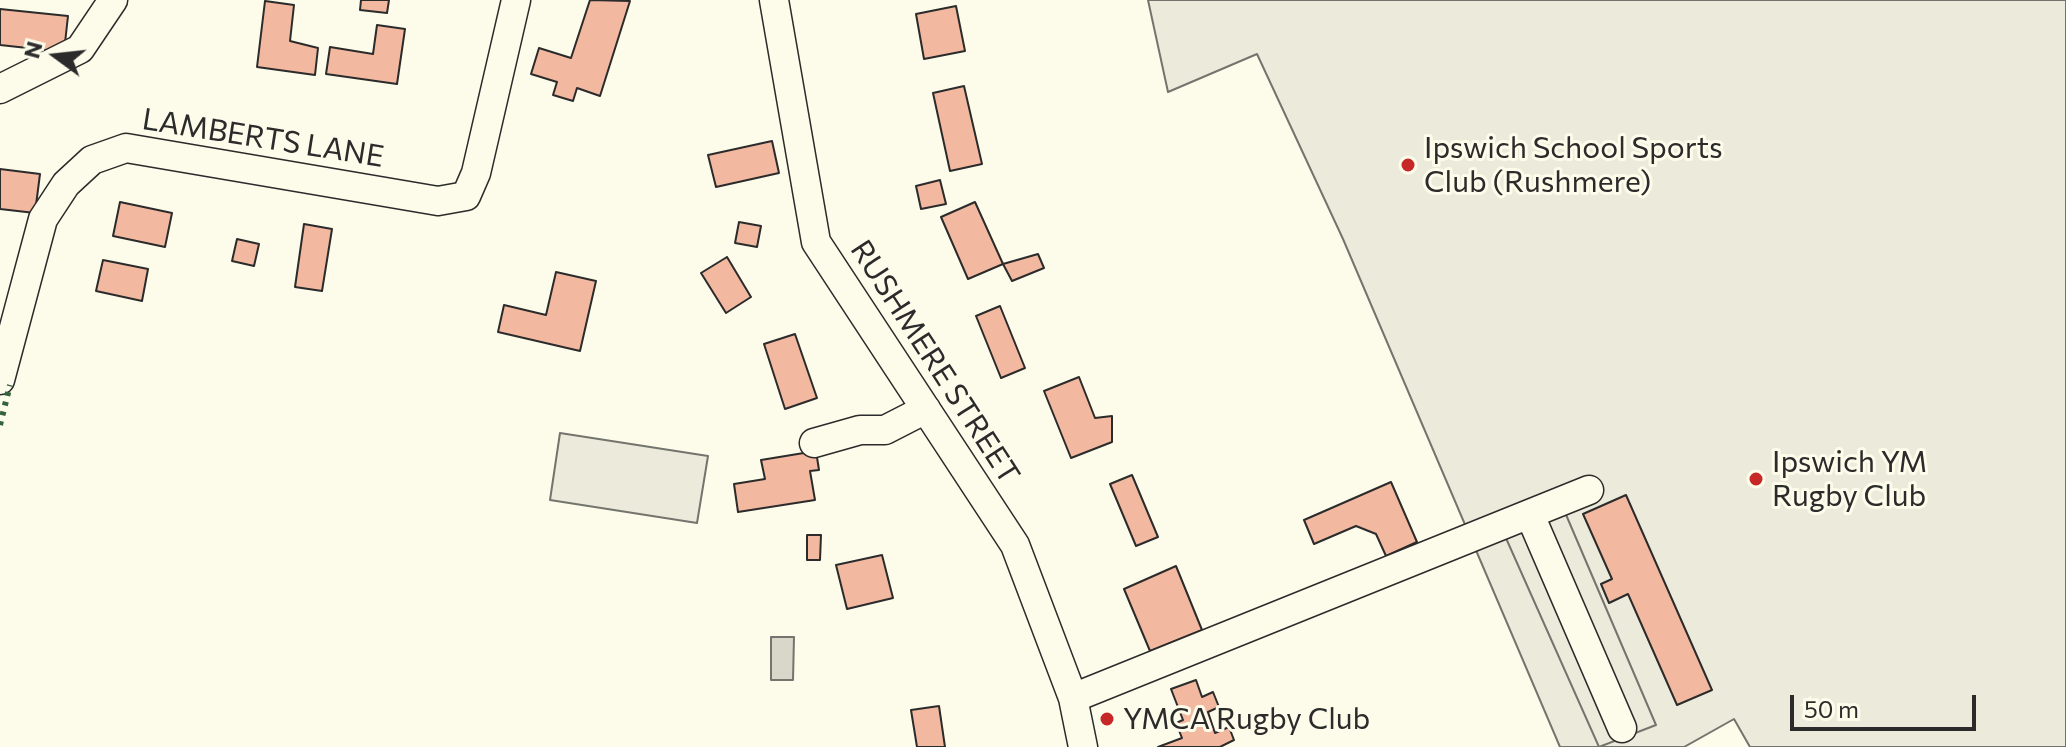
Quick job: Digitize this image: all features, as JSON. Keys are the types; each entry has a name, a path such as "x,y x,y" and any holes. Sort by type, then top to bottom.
{"street":[{"path":"0,89 80,49 113,0"},
{"name":"LAMBERTS LANE","path":"0,380 43,219 66,184 92,160 126,148 438,201 466,196 476,173 516,0"},
{"name":"RUSHMERE STREET","path":"774,0 816,242 1015,545 1073,698 1083,747"},
{"path":"814,443 860,430 885,430 926,409"},
{"path":"1073,698 1589,490"},
{"path":"1530,515 1622,728"}],"shaded area":[{"name":"Ipswich YM Rugby Club","path":"1148,0 2066,0 2066,747 1750,747 1734,719 1684,747 1560,747 1343,239 1257,54 1168,92"},
{"path":"560,433 708,456 697,523 550,500"},
{"path":"1561,503 1656,725 1599,747 1501,527"},
{"path":"771,637 794,637 793,680 771,680"}],"building":[{"path":"361,0 389,0 387,13 360,10"},
{"path":"590,0 630,1 600,96 577,88 573,101 553,95 557,82 531,74 539,48 571,58"},
{"path":"265,1 294,5 290,41 318,48 315,75 257,67"},
{"path":"956,6 965,51 924,59 916,14"},
{"path":"0,9 68,16 64,52 0,45"},
{"path":"377,25 405,29 397,84 326,74 330,47 373,54"},
{"path":"964,86 982,164 950,171 933,93"},
{"path":"772,141 779,173 716,187 708,155"},
{"path":"0,169 40,174 35,213 0,209"},
{"path":"940,180 946,204 921,209 916,186"},
{"path":"120,202 172,213 165,247 113,236"},
{"path":"975,202 1003,264 968,279 941,217"},
{"path":"739,222 761,226 757,247 735,243"},
{"path":"304,224 332,229 322,291 295,287"},
{"path":"237,239 259,244 254,266 232,261"},
{"path":"1038,254 1044,268 1012,281 1003,264"},
{"path":"727,257 751,297 726,313 701,273"},
{"path":"103,260 148,269 142,301 96,291"},
{"path":"556,272 596,281 580,351 498,332 504,305 546,315"},
{"path":"1000,306 1025,368 1001,378 976,316"},
{"path":"795,334 817,398 785,409 764,344"},
{"path":"1079,377 1095,418 1112,416 1112,442 1071,458 1044,391"},
{"path":"816,451 819,470 810,471 815,500 738,512 734,484 765,479 761,460"},
{"path":"1132,475 1158,537 1136,546 1110,484"},
{"path":"1391,482 1417,542 1386,556 1376,534 1356,526 1314,544 1304,520"},
{"path":"1626,495 1712,690 1677,705 1628,594 1609,603 1601,584 1612,579 1583,514"},
{"path":"807,535 821,535 820,560 807,560"},
{"path":"882,555 893,598 847,609 836,565"},
{"path":"1176,566 1202,630 1150,651 1124,589"},
{"path":"1196,680 1202,697 1213,692 1219,707 1208,712 1215,733 1229,727 1234,740 1220,747 1158,747 1182,738 1176,723 1183,720 1171,689"},
{"path":"939,706 945,747 917,747 911,710"}],"hedge":[{"path":"0,425 10,385"}],"place":[{"name":"Ipswich School Sports Club (Rushmere)","path":"1408,165"},
{"name":"Ipswich YM Rugby Club","path":"1756,479"},
{"name":"YMCA Rugby Club","path":"1107,719"}]}
